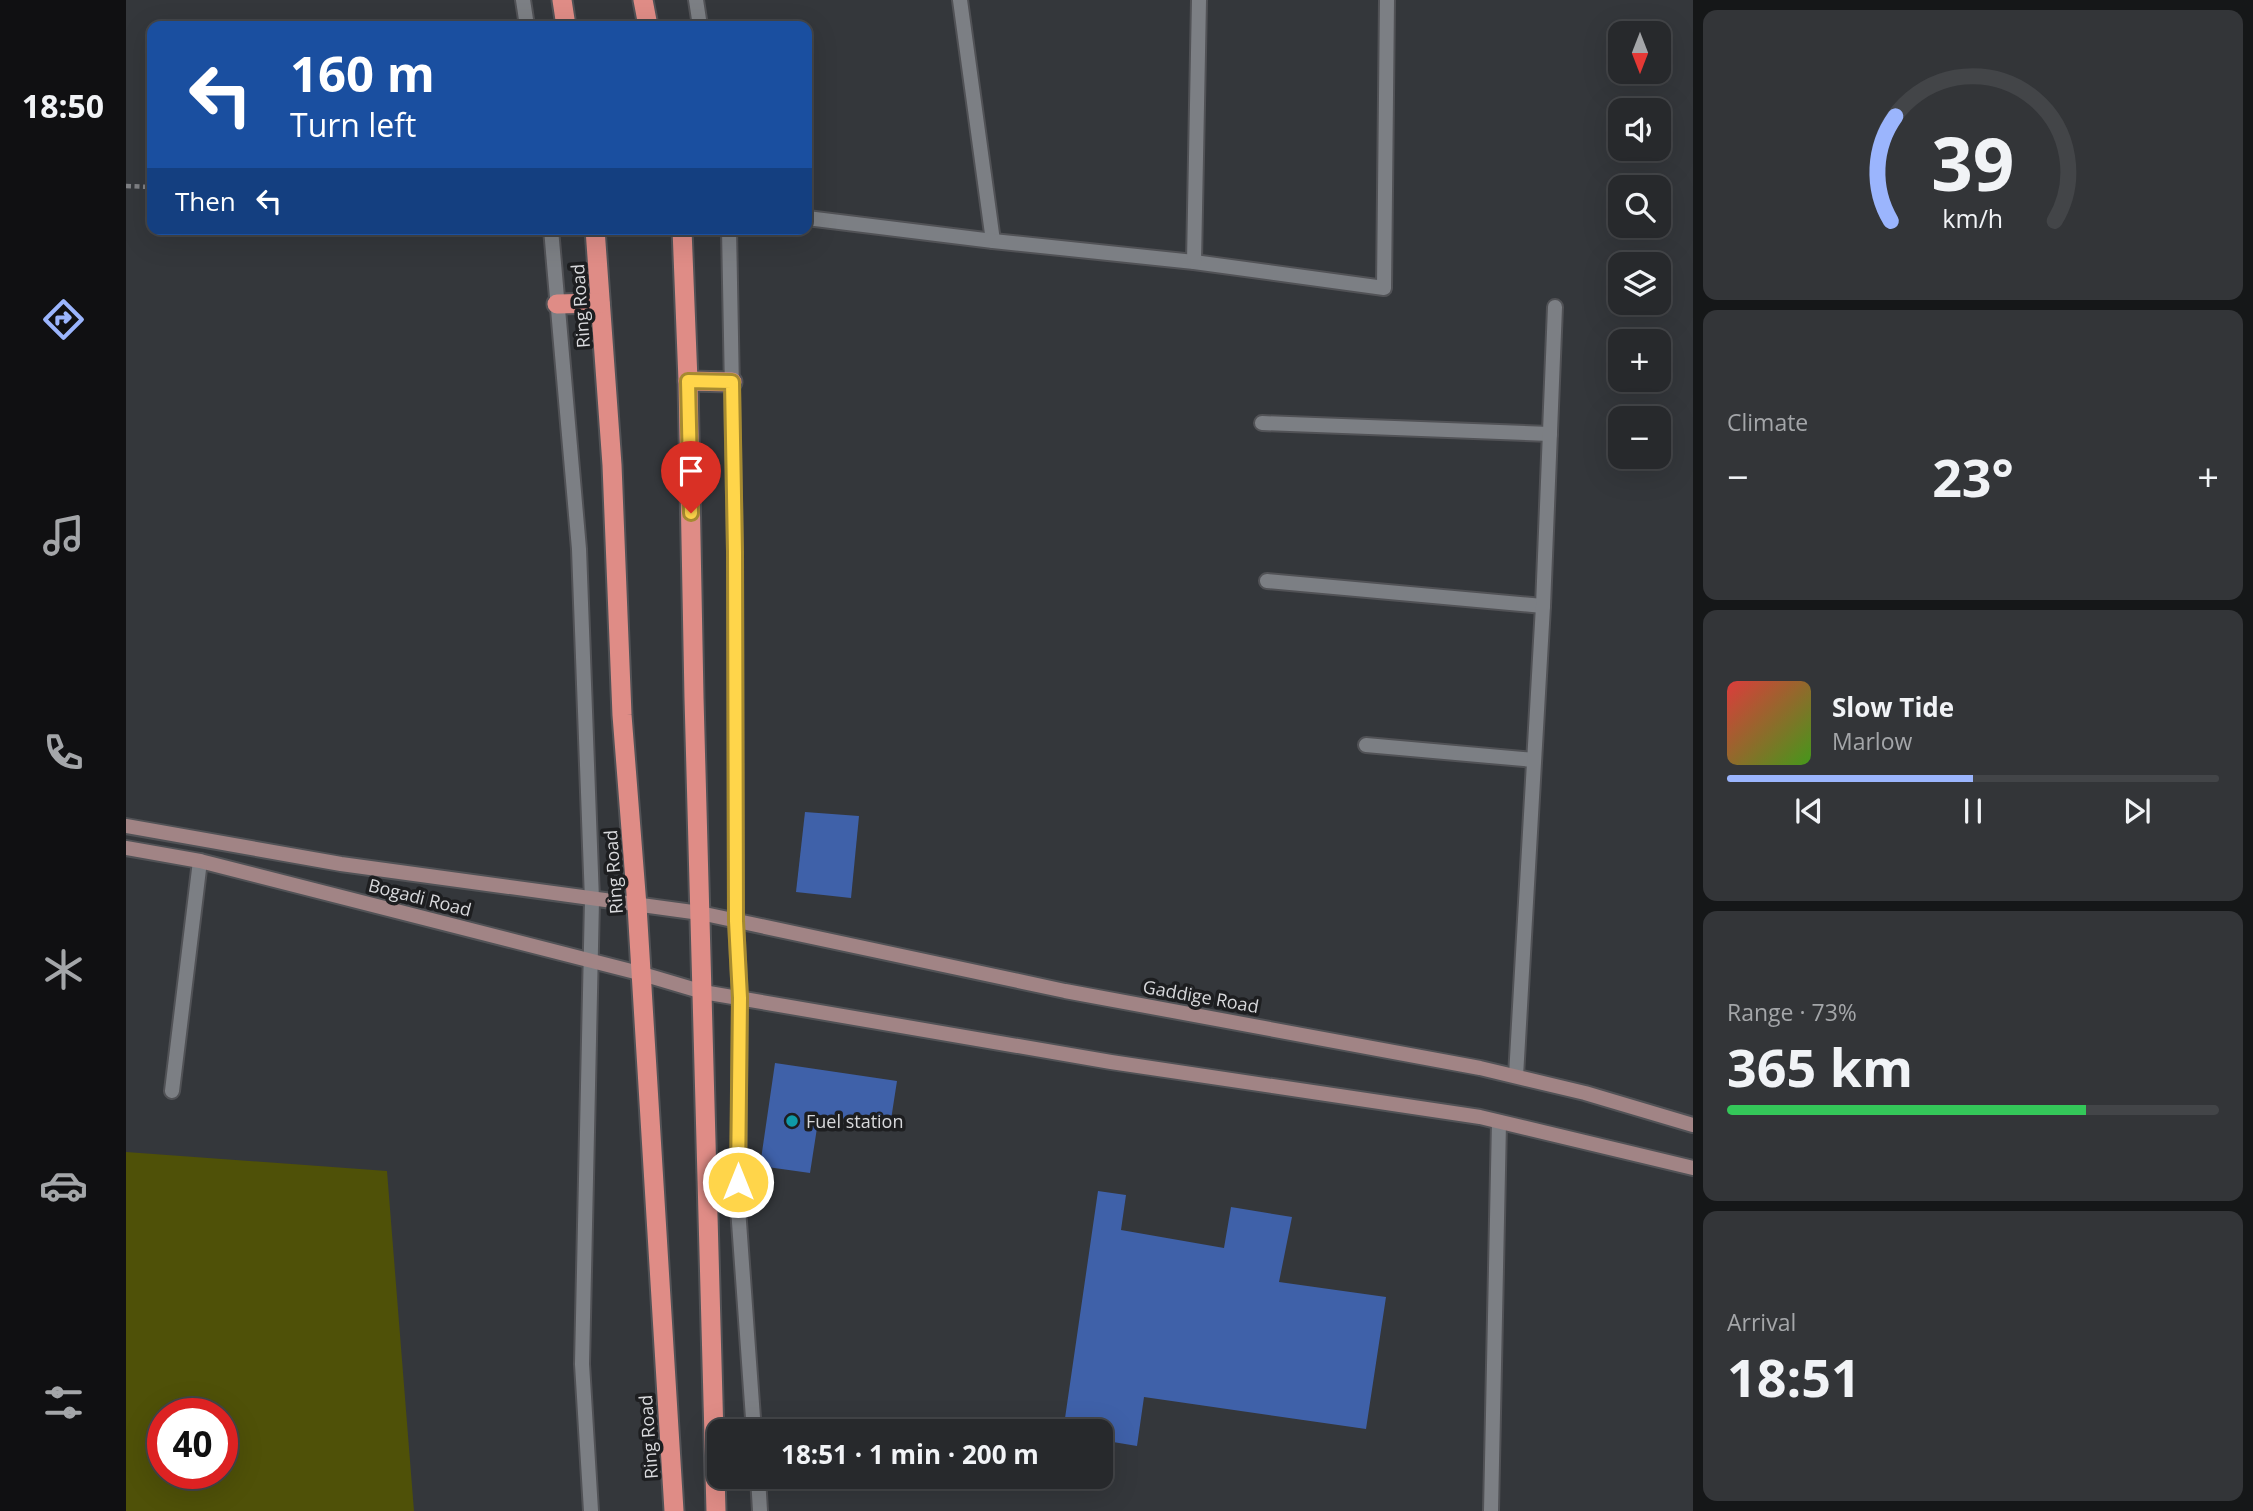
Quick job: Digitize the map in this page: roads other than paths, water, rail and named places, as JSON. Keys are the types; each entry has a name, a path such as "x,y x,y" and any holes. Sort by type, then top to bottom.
{"highway":[{"path":"562,0 565,21"},
{"path":"643,0 647,21"},
{"name":"Ring Road","path":"595,235 612,465 622,715 637,906 674,1511"},
{"path":"682,235 716,1511"},
{"path":"557,304 600,303"},
{"path":"688,381 732,382"}],"main road":[{"name":"Bogadi Road","path":"126,825 341,864 699,913"},
{"name":"Bogadi Road","path":"126,848 200,861 639,973 703,992"},
{"name":"Gaddige Road","path":"699,913 1065,991 1480,1068 1585,1093 1693,1125"},
{"path":"703,992 1111,1062 1480,1117 1693,1168"}],"street":[{"path":"523,0 526,21"},
{"path":"696,0 699,21"},
{"path":"961,0 993,241"},
{"path":"1194,262 1199,0"},
{"path":"812,219 1194,262 1384,288 1387,0"},
{"path":"551,235 579,549 592,900 582,1364 591,1511"},
{"path":"729,235 735,552 736,921 740,998 738,1208 753,1419"},
{"path":"1516,1076 1543,606 1555,307"},
{"path":"1262,423 1550,434"},
{"path":"1267,581 1543,606"},
{"path":"1366,745 1534,760"},
{"path":"172,1091 200,861"},
{"path":"1491,1511 1499,1122"},
{"path":"759,1489 760,1511"}],"place":[{"name":"Fuel station","path":"792,1121"}]}
